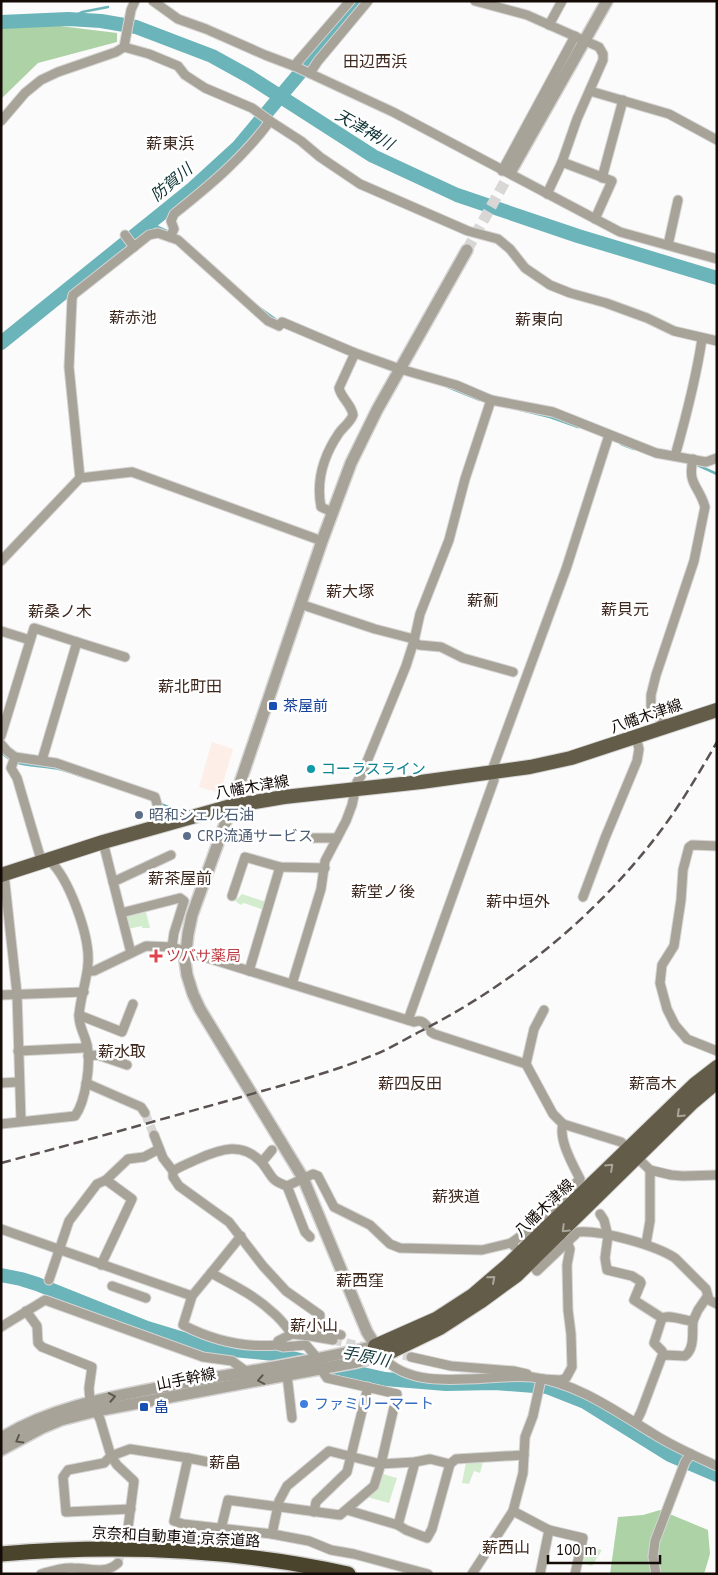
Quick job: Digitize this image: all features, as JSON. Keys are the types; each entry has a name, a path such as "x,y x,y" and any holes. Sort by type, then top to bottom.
{"highway":[{"name":"京奈和自動車道;京奈道路","path":"1,1555 44,1551 101,1550 209,1553 268,1559 348,1574"},
{"name":"京奈和自動車道;京奈道路","path":"1,1555 209,1557 328,1574"}],"main road":[{"name":"八幡木津線","path":"3,875 163,824 231,806 530,768 571,758 717,710"},
{"name":"八幡木津線","path":"633,1153 695,1084 717,1067"},
{"name":"八幡木津線","path":"378,1351 473,1295 633,1153 717,1082"}],"street":[{"path":"124,47 126,30 135,1"},
{"path":"153,1 178,20 206,29 294,66 393,112 507,170 547,194 620,232 717,259"},
{"path":"294,66 350,1"},
{"path":"310,73 368,1"},
{"path":"475,1 527,15 599,47 603,54 603,60 577,119 562,162 547,194"},
{"path":"549,25 562,1"},
{"path":"507,170 580,39 607,1"},
{"path":"1,121 25,93 41,80 58,72 116,52 124,47 149,54 178,66 185,75 205,88 252,108 360,184 468,231 498,240 510,248 525,268 550,285 647,318 674,331 717,341"},
{"path":"590,90 669,114 717,140"},
{"path":"602,178 623,100"},
{"path":"170,236 174,229 171,221 174,214 218,178 254,143 270,121"},
{"path":"562,162 612,181 595,219"},
{"path":"668,244 678,200"},
{"path":"80,478 69,367 73,295 133,245 149,234 158,233 178,240 268,320 279,326 282,322 354,356 456,385 491,403 553,412 608,438 656,453 675,456 693,462 706,462 717,458"},
{"path":"125,236 133,245"},
{"path":"467,250 377,410 351,462 192,915 186,950 187,975 200,1009 303,1178 378,1351 388,1364 401,1372 422,1377 460,1380 491,1377 539,1380 561,1380 566,1378 572,1367 568,1310 570,1249 567,1242"},
{"path":"675,456 698,371 702,338"},
{"path":"332,512 321,507 318,485 330,448 353,415 339,388 354,356"},
{"path":"292,984 320,889 325,861 349,813 357,782 402,675 414,641 420,614 449,540 465,479 491,403"},
{"path":"408,1020 494,780 491,773 566,569 608,438"},
{"path":"666,726 652,707 651,695 694,561 705,507 703,498 691,478 693,462"},
{"path":"1,561 80,478 132,472 322,541"},
{"path":"300,604 410,638 419,645 442,647 464,658 513,672"},
{"path":"1,736 34,628 125,657"},
{"path":"1,630 30,640"},
{"path":"42,760 77,642"},
{"path":"582,898 604,838 637,761 639,749 636,737"},
{"path":"1,744 7,751 46,861 56,866 74,901 86,941 89,959 79,1015 80,1027 87,1045 88,1056 86,1083 80,1108 75,1116 1,1124"},
{"path":"10,763 42,760 78,770 155,797 163,824"},
{"path":"318,835 337,838"},
{"path":"104,842 131,953"},
{"path":"717,846 692,845 689,847 683,870 682,900 674,946 662,965 660,983 667,1009 675,1025 686,1039 717,1051"},
{"path":"114,882 171,855"},
{"path":"232,896 245,857 280,867 325,868"},
{"path":"248,971 280,867"},
{"path":"3,875 17,994 21,1121"},
{"path":"121,913 180,898 184,901 175,926 172,946"},
{"path":"88,970 94,971 146,946 172,946 414,1022 419,1020 434,1034 526,1064"},
{"path":"1,995 84,992"},
{"path":"79,1015 122,1032 134,1004"},
{"path":"544,1010 534,1029 526,1064 549,1107 562,1124 621,1142 650,1170 683,1176 717,1175"},
{"path":"18,1051 82,1048 87,1045"},
{"path":"88,1056 98,1055 126,1065"},
{"path":"1,1083 19,1082"},
{"path":"86,1083 141,1107 145,1113"},
{"path":"173,1171 218,1150 232,1148 246,1151 262,1162 275,1182 287,1186 313,1174 318,1176 334,1207 370,1225 390,1244 400,1248 482,1250 512,1244 580,1179 568,1154 561,1131 562,1124"},
{"path":"154,1136 163,1158 173,1171 172,1177 179,1186 230,1222 263,1266 286,1291 320,1315 318,1337"},
{"path":"49,1280 69,1221 97,1184 106,1180 128,1160 144,1157 159,1149"},
{"path":"262,1162 272,1150"},
{"path":"646,1244 650,1221 650,1170"},
{"path":"101,1265 132,1199 106,1180"},
{"path":"287,1186 306,1232 310,1237"},
{"path":"600,1214 604,1220 608,1236 605,1258 607,1270 632,1276 640,1280 641,1283 634,1300 662,1318"},
{"path":"1,1229 192,1296"},
{"path":"534,1267 537,1271 578,1232 586,1231 646,1244 675,1258 706,1288 709,1300 717,1304"},
{"path":"221,1529 228,1500 340,1515 347,1510 374,1486 397,1394 327,1378 316,1366 306,1345 283,1347 221,1341 201,1335 183,1325 192,1296 241,1236"},
{"path":"211,1273 240,1289 272,1311 292,1334"},
{"path":"129,1292 135,1277"},
{"path":"112,1286 146,1298"},
{"path":"663,1356 665,1354 685,1356 690,1352 693,1338 693,1321 707,1297"},
{"path":"1,1327 45,1300 203,1357 232,1361 247,1372"},
{"path":"26,1311 37,1326 38,1343 42,1347 92,1367 89,1388 93,1406 100,1419 111,1456 117,1465 134,1481 128,1528"},
{"path":"662,1318 668,1316 693,1321"},
{"path":"636,1422 663,1356 654,1343 662,1318"},
{"path":"318,1337 330,1333 341,1335"},
{"path":"277,1345 278,1340 292,1334 333,1340"},
{"name":"山手幹線","path":"316,1366 333,1356 378,1351"},
{"name":"山手幹線","path":"1,1438 36,1420 93,1406 247,1372 357,1362 378,1351"},
{"path":"411,1357 451,1366 519,1372 539,1380 580,1390 654,1434 717,1466"},
{"path":"287,1369 292,1418"},
{"name":"山手幹線","path":"1,1450 42,1428 93,1406 287,1369"},
{"path":"472,1574 513,1511 524,1473 525,1437 533,1416 539,1380"},
{"path":"314,1512 316,1502 347,1472 368,1387"},
{"path":"131,1509 66,1512 63,1477 68,1470 104,1463 111,1456 130,1449 219,1464"},
{"path":"272,1534 278,1506 287,1486 330,1451 381,1464 430,1459 450,1464"},
{"path":"656,1574 654,1541 685,1462 691,1454"},
{"path":"347,1510 398,1525 427,1538 432,1529 450,1464 456,1459 524,1455"},
{"path":"188,1458 174,1520 183,1524 272,1534 309,1541 331,1550 354,1554 428,1574"},
{"path":"398,1525 415,1462"},
{"path":"513,1511 549,1530 583,1538 575,1574"},
{"path":"540,1574 549,1530"},
{"path":"41,1574 72,1568 107,1572 118,1563"}],"shaded area":[{"path":"212,742 233,749 220,793 199,787"}],"green space":[{"path":"1,25 60,26 117,33 117,42 38,63 1,99"},
{"path":"242,894 266,902 264,910 244,903 241,905 235,901"},
{"path":"146,912 150,928 142,928 142,926 128,929 126,920 129,915"},
{"path":"466,1462 483,1462 480,1473 474,1471 469,1484 462,1483"},
{"path":"383,1474 397,1478 389,1503 367,1497 378,1487"},
{"path":"660,1510 708,1530 710,1554 704,1574 610,1574 618,1517 643,1515"},
{"path":"587,1547 602,1550 592,1566 583,1564"}],"waterway":[{"name":"防賀川","path":"1,343 192,189 238,147 360,1"},
{"path":"68,19 82,12 108,7"},
{"name":"天津神川","path":"1,22 68,19 101,21 136,27 212,56 250,77 373,156 457,195 578,236 717,278"},
{"path":"149,223 169,232"},
{"path":"257,306 275,319"},
{"path":"448,387 480,400"},
{"path":"521,410 550,417 578,427"},
{"path":"621,444 634,449"},
{"path":"695,464 717,474"},
{"path":"1,752 12,761 66,771 87,778"},
{"path":"161,804 175,810"},
{"name":"手原川","path":"1,1275 37,1284 147,1328 213,1348 274,1354 385,1379 446,1384 495,1383 547,1387 585,1402 670,1455 717,1475"}],"tunnel":[{"path":"467,250 512,169"},
{"path":"145,1113 154,1135"},
{"path":"333,1340 365,1347"},
{"path":"390,1352 411,1357"},
{"path":"118,1563 128,1528"}],"railway":[{"path":"1,1163 336,1069 384,1051 455,1012 521,969 581,919 608,892 667,822 717,742"}],"place":[{"name":"茶屋前","path":"273,706"},
{"name":"コーラスライン","path":"311,769"},
{"name":"昭和シェル石油","path":"139,815"},
{"name":"CRP流通サービス","path":"187,836"},
{"name":"ツバサ薬局","path":"156,956"},
{"name":"ファミリーマート","path":"304,1404"},
{"name":"畠","path":"144,1407"}],"district":[{"name":"田辺西浜","path":"375,61"},
{"name":"薪東浜","path":"170,143"},
{"name":"薪赤池","path":"133,317"},
{"name":"薪東向","path":"539,319"},
{"name":"薪大塚","path":"350,591"},
{"name":"薪薊","path":"483,600"},
{"name":"薪貝元","path":"625,609"},
{"name":"薪桑ノ木","path":"60,611"},
{"name":"薪北町田","path":"190,686"},
{"name":"薪茶屋前","path":"180,878"},
{"name":"薪堂ノ後","path":"383,891"},
{"name":"薪中垣外","path":"518,901"},
{"name":"薪水取","path":"122,1051"},
{"name":"薪四反田","path":"410,1083"},
{"name":"薪高木","path":"653,1083"},
{"name":"薪狭道","path":"456,1196"},
{"name":"薪西窪","path":"360,1280"},
{"name":"薪小山","path":"314,1325"},
{"name":"薪畠","path":"225,1462"},
{"name":"薪西山","path":"506,1547"}]}
